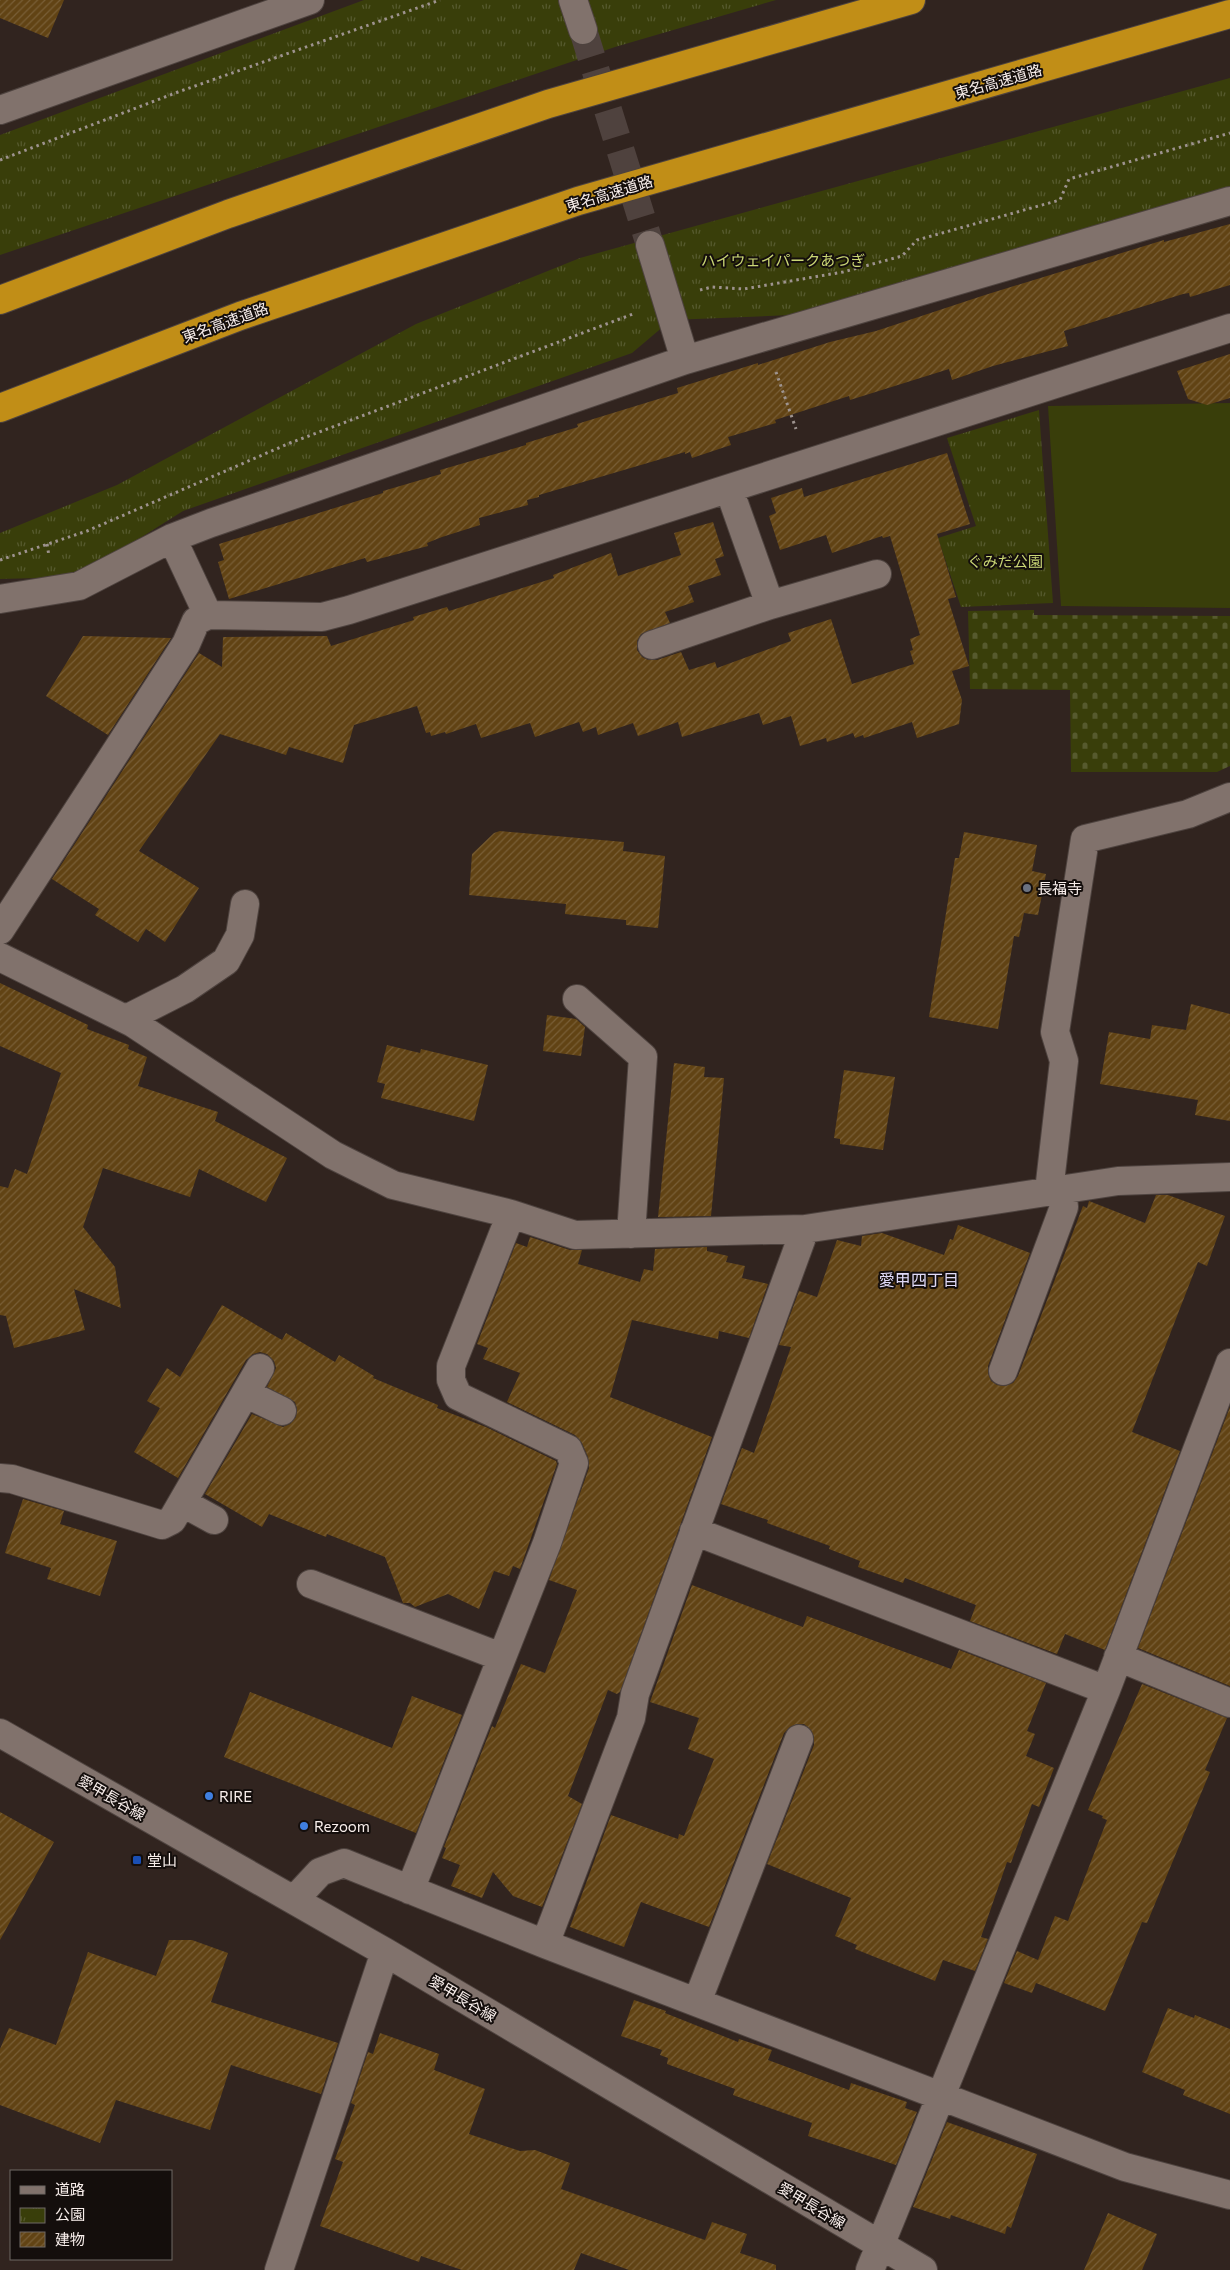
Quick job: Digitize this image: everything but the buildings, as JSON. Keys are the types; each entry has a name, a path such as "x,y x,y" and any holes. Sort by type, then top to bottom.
{"highway":[{"path":"0,300 228,214 548,104 911,0"},
{"name":"東名高速道路","path":"0,408 240,316 578,201 1230,14"}],"street":[{"path":"0,110 310,0"},
{"path":"573,0 583,30"},
{"path":"0,599 79,586 172,538 684,360 1230,201"},
{"path":"650,245 684,360"},
{"path":"0,930 186,644 196,621 208,615 322,616 349,610 1230,328"},
{"path":"729,489 770,605"},
{"path":"172,538 208,615"},
{"path":"652,645 770,605 878,574"},
{"path":"1003,1371 1064,1207 1056,1190 1064,1061 1055,1032 1085,839 1188,814 1230,797"},
{"path":"126,1019 185,989 226,961 240,935 245,904"},
{"path":"0,957 126,1019 333,1155 393,1185 511,1214 575,1235 806,1229 1118,1181 1230,1177"},
{"path":"577,999 643,1057 630,1234"},
{"path":"410,1890 547,1543 574,1463 568,1449 458,1396 451,1380 451,1366 511,1214"},
{"path":"545,1944 631,1718 635,1694 806,1229"},
{"path":"870,2270 1106,1690 1230,1363"},
{"path":"0,1478 12,1479 162,1525 172,1520 183,1503 247,1394 260,1368"},
{"path":"247,1394 282,1412"},
{"path":"183,1503 214,1520"},
{"path":"694,1531 1106,1690"},
{"path":"311,1584 501,1658"},
{"path":"1118,1658 1230,1703"},
{"name":"愛甲長谷線","path":"0,1733 385,1952 923,2270"},
{"path":"698,2002 799,1738"},
{"path":"294,1900 320,1872 344,1863 545,1944 1126,2167 1230,2195"},
{"path":"279,2270 385,1952"}],"path":[{"path":"0,160 178,92 440,0"},
{"path":"712,287 744,289 843,272 902,256 917,240 1060,200 1069,179 1230,133"},
{"path":"0,560 87,531 290,443 620,320 666,298"},
{"path":"774,368 796,431"}],"green space":[{"path":"364,0 776,0 615,47 0,255 0,135"},
{"name":"ハイウェイパークあつぎ","path":"1230,78 1230,187 791,315 671,320 632,353 183,511 78,577 0,579 0,533 117,485 416,324 580,258"},
{"path":"1230,403 1230,608 1061,606 1048,406"},
{"name":"ぐみだ公園","path":"1039,410 1053,603 961,607 938,538 976,526 947,438"},
{"path":"1034,610 1034,615 1230,616 1230,766 1217,772 1071,772 1070,690 970,689 968,611"}],"tunnel":[{"path":"583,30 650,245"}],"place":[{"name":"長福寺","path":"1027,888"},
{"name":"RIRE","path":"209,1796"},
{"name":"Rezoom","path":"304,1826"},
{"name":"堂山","path":"137,1860"}],"district":[{"name":"愛甲四丁目","path":"919,1279"}]}
